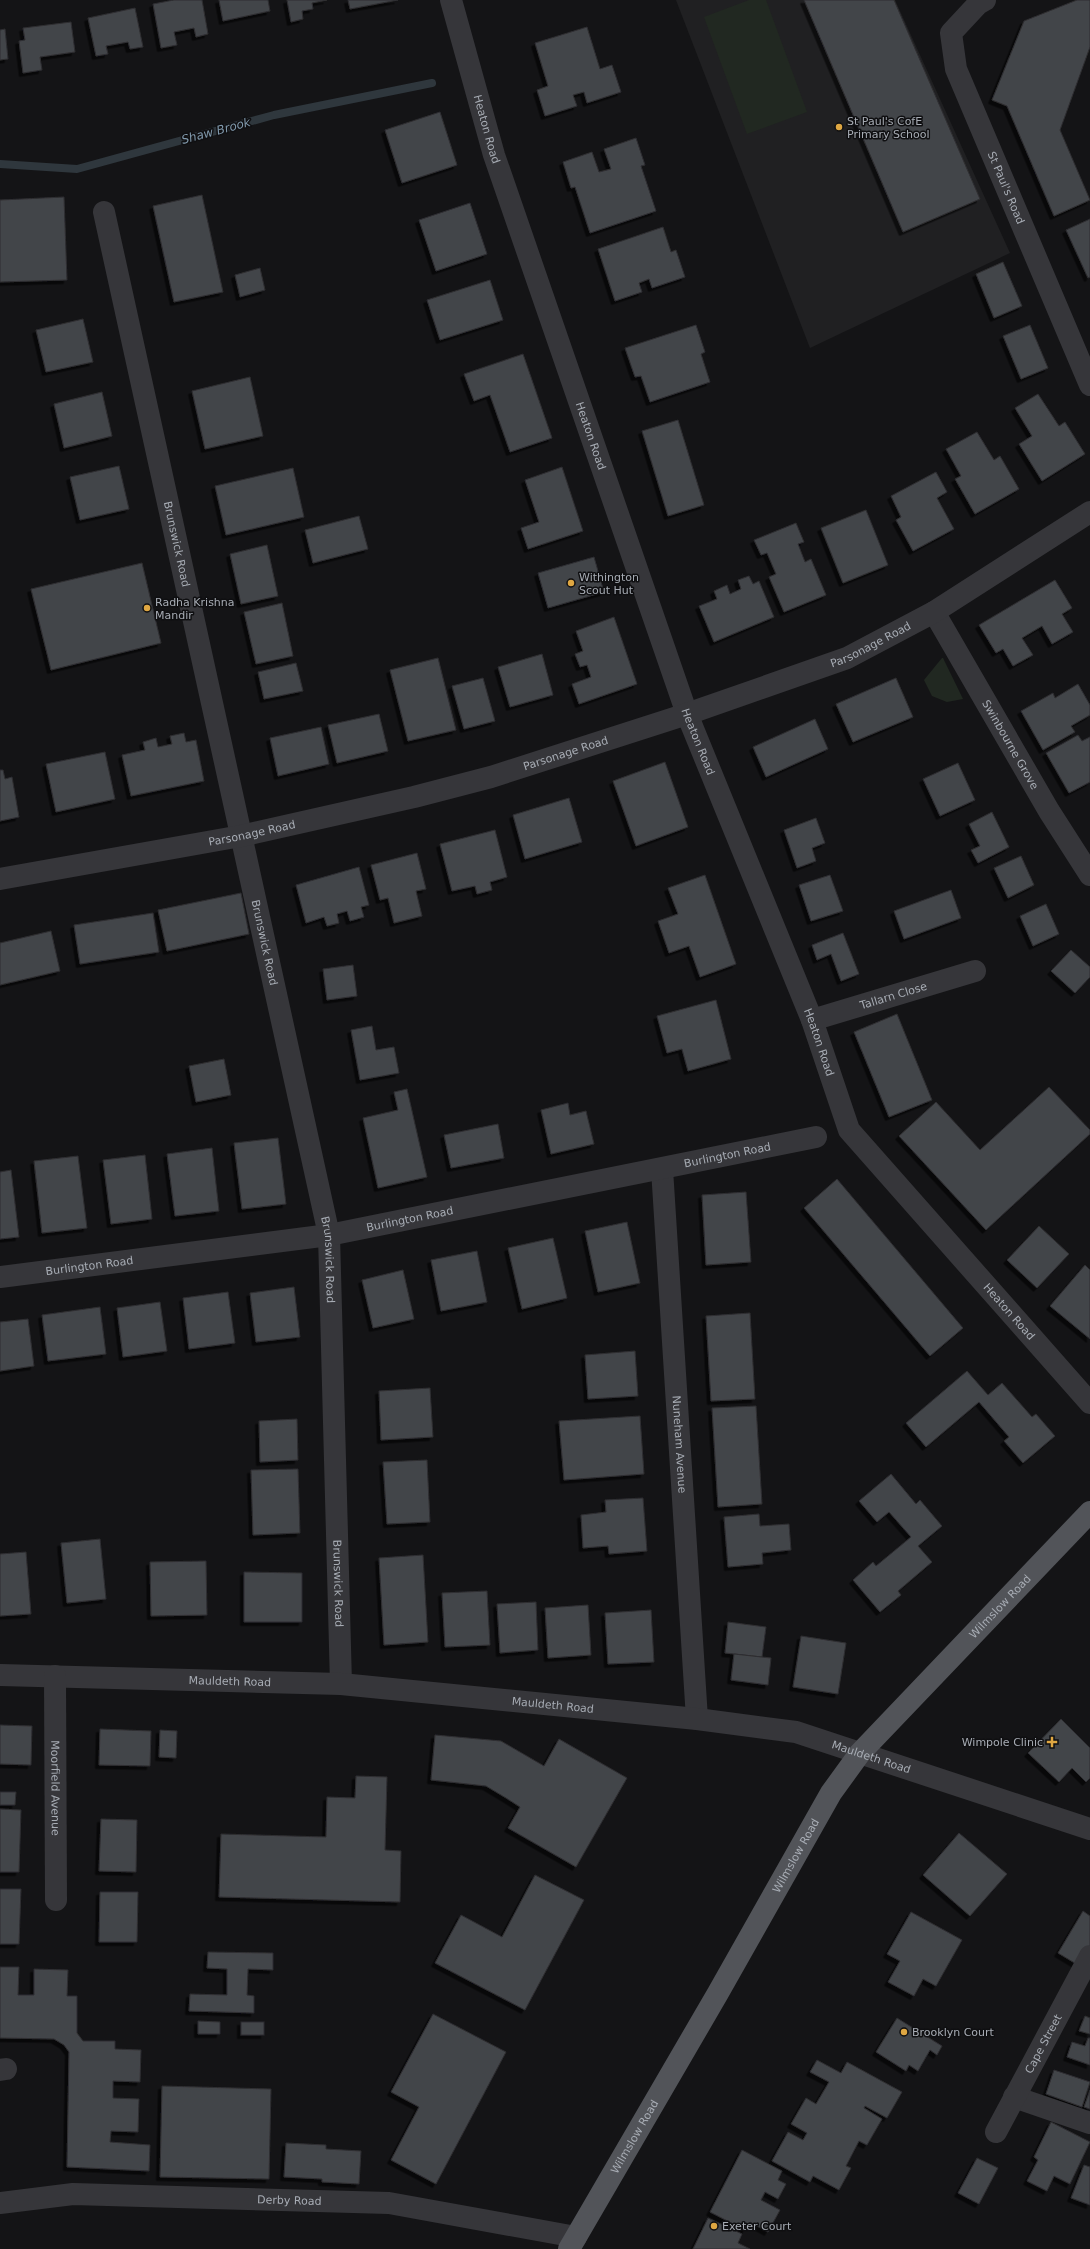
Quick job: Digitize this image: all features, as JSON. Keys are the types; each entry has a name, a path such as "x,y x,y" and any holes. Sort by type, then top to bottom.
{"main road":[{"name":"Wilmslow Road","path":"573,2243 718,1993 831,1793 860,1753 1090,1512"}],"street":[{"name":"Heaton Road","path":"451,0 494,155 687,714 812,1020 849,1130 1090,1403"},
{"name":"St Paul's Road","path":"986,0 978,4 952,33 956,69 1090,385"},
{"name":"Brunswick Road","path":"104,212 329,1235 341,1684"},
{"name":"Parsonage Road","path":"0,879 241,836 491,777 687,714 847,658 934,612 1090,512"},
{"name":"Swinbourne Grove","path":"934,612 1049,811 1090,875"},
{"name":"Tallarn Close","path":"812,1020 975,971"},
{"name":"Burlington Road","path":"0,1278 329,1235 816,1137"},
{"name":"Nuneham Avenue","path":"662,1169 697,1720"},
{"name":"Mauldeth Road","path":"0,1675 341,1684 697,1720 796,1732 1090,1829"},
{"name":"Moorfield Avenue","path":"55,1676 56,1900"},
{"name":"Cape Street","path":"996,2132 1090,1956"},
{"path":"1014,2097 1090,2124"},
{"name":"Derby Road","path":"2,2198 72,2194 389,2203 573,2243"}],"shaded area":[{"name":"St Paul's CofE Primary School","path":"676,0 895,0 1010,253 810,348"},
{"path":"749,0 766,0 807,112 747,134 704,17"},
{"path":"942,658 963,699 947,702 932,696 924,680"}],"building":[{"path":"174,0 202,0 208,34 196,37 194,28 174,32 177,45 161,48 153,4"},
{"path":"219,0 268,0 270,11 223,21"},
{"path":"287,0 327,0 312,3 313,9 302,11 303,19 291,22"},
{"path":"348,0 398,0 350,9"},
{"path":"804,0 894,0 980,199 903,232"},
{"path":"1077,0 1090,0 1090,47 1060,130 1090,200 1054,216 1007,106 992,100 1024,21"},
{"path":"135,8 143,47 130,49 128,42 106,46 108,54 96,56 88,18"},
{"path":"71,22 75,52 40,57 42,70 23,73 19,41 25,40 23,28"},
{"path":"587,27 600,69 612,65 621,92 587,103 584,92 573,95 577,106 545,116 537,90 548,86 535,43"},
{"path":"5,29 8,59 0,60 0,30"},
{"path":"440,112 457,165 402,183 385,130"},
{"path":"636,138 645,165 641,166 656,211 590,233 575,187 571,188 563,162 592,152 599,172 611,169 604,149"},
{"path":"202,195 223,292 174,302 153,206"},
{"path":"64,197 67,280 0,282 0,200"},
{"path":"470,203 487,254 436,271 419,220"},
{"path":"1090,219 1090,277 1088,278 1066,230"},
{"path":"663,227 671,252 676,250 685,277 652,288 649,279 639,283 642,292 615,301 598,249"},
{"path":"1003,262 1022,306 994,318 976,274"},
{"path":"260,268 265,290 240,297 235,275"},
{"path":"490,280 503,320 440,340 427,300"},
{"path":"83,319 93,362 46,372 36,330"},
{"path":"696,325 705,352 701,354 710,382 650,402 641,376 635,377 625,348"},
{"path":"1030,325 1048,368 1021,379 1003,336"},
{"path":"523,354 552,438 510,452 490,395 474,401 464,374"},
{"path":"250,377 263,436 205,449 192,391"},
{"path":"102,392 112,436 64,448 54,404"},
{"path":"1038,394 1059,426 1065,422 1085,454 1042,481 1019,444 1032,436 1015,408"},
{"path":"678,420 704,505 668,516 642,431"},
{"path":"977,432 994,460 1000,456 1019,489 975,514 955,479 961,476 946,449"},
{"path":"119,466 129,509 80,520 70,477"},
{"path":"562,467 583,531 528,549 521,528 539,522 525,480"},
{"path":"293,468 304,517 226,535 215,486"},
{"path":"936,472 947,492 937,498 954,529 913,551 896,520 901,517 891,496"},
{"path":"866,510 888,565 843,583 821,528"},
{"path":"359,516 368,549 313,563 305,530"},
{"path":"796,523 804,542 798,544 805,562 811,559 826,595 784,612 769,577 776,574 767,553 761,555 754,540"},
{"path":"267,545 278,596 241,604 230,554"},
{"name":"Withington Scout Hut","path":"594,557 604,592 548,608 538,573"},
{"path":"142,563 161,643 51,670 31,589"},
{"path":"749,576 753,584 759,581 774,617 714,642 699,606 717,599 714,591 727,585 730,594 741,589 738,580"},
{"path":"1055,580 1072,608 1062,614 1073,632 1052,644 1042,626 1022,638 1033,655 1013,666 1003,649 996,653 979,625"},
{"path":"282,603 293,656 256,664 244,612"},
{"path":"614,617 637,684 579,704 572,684 591,677 587,665 580,667 575,654 583,651 576,631"},
{"path":"542,654 553,695 510,707 498,667"},
{"path":"438,658 456,730 408,741 390,670"},
{"path":"296,663 303,691 264,699 258,672"},
{"path":"483,678 495,721 464,729 452,686"},
{"path":"896,678 913,717 853,742 836,704"},
{"path":"1078,684 1090,705 1090,715 1071,726 1075,732 1043,750 1021,711 1053,693 1055,698"},
{"path":"379,714 388,751 337,763 328,725"},
{"path":"815,719 828,749 766,777 753,747"},
{"path":"321,727 329,764 278,776 270,738"},
{"path":"184,733 186,742 196,740 204,781 131,796 122,755 145,750 143,742 156,738 158,747 172,744 170,736"},
{"path":"1078,735 1082,741 1090,737 1090,782 1069,793 1046,753"},
{"path":"105,752 115,799 56,812 46,764"},
{"path":"665,762 688,827 636,846 613,781"},
{"path":"958,763 975,800 940,816 923,779"},
{"path":"0,770 3,770 5,779 12,777 19,817 0,821"},
{"path":"569,798 582,842 525,859 513,815"},
{"path":"992,812 1009,847 978,863 971,850 980,846 969,824"},
{"path":"816,818 825,843 812,848 816,861 797,868 784,830"},
{"path":"495,830 507,877 490,882 492,890 477,894 475,886 452,891 440,844"},
{"path":"417,853 426,889 416,891 422,916 394,923 388,898 380,900 371,865"},
{"path":"1021,856 1034,885 1008,898 994,868"},
{"path":"359,867 369,905 361,907 364,917 350,921 347,911 337,914 339,923 327,926 324,917 306,923 296,885"},
{"path":"705,875 736,964 700,977 689,946 669,953 658,921 678,914 668,888"},
{"path":"830,875 843,911 811,921 799,885"},
{"path":"951,890 961,918 904,939 894,911"},
{"path":"241,893 249,934 167,951 158,910"},
{"path":"1046,904 1059,934 1033,946 1020,916"},
{"path":"153,913 159,952 80,964 74,925"},
{"path":"51,931 60,971 0,985 0,943"},
{"path":"843,933 859,974 841,981 831,954 817,960 812,945"},
{"path":"1071,950 1090,967 1090,977 1075,993 1051,971"},
{"path":"353,965 357,996 327,1000 323,969"},
{"path":"716,1000 731,1059 688,1071 682,1049 667,1053 657,1016"},
{"path":"897,1014 932,1100 889,1117 854,1032"},
{"path":"372,1026 376,1050 394,1047 399,1073 360,1080 351,1030"},
{"path":"224,1059 231,1095 196,1102 189,1066"},
{"path":"1049,1087 1090,1130 1090,1134 986,1230 899,1136 936,1102 980,1150"},
{"path":"407,1089 427,1177 378,1188 363,1118 398,1110 394,1092"},
{"path":"568,1103 570,1115 586,1111 594,1144 551,1154 541,1110"},
{"path":"498,1124 504,1158 451,1168 444,1135"},
{"path":"278,1138 286,1204 242,1209 234,1143"},
{"path":"212,1148 219,1211 175,1216 167,1154"},
{"path":"145,1155 152,1219 111,1224 103,1160"},
{"path":"78,1156 87,1228 42,1233 34,1161"},
{"path":"11,1170 19,1237 0,1239 0,1172"},
{"path":"837,1179 963,1328 930,1356 804,1208"},
{"path":"746,1192 751,1262 706,1265 702,1195"},
{"path":"627,1222 640,1283 598,1292 585,1231"},
{"path":"1039,1226 1069,1254 1037,1288 1007,1260"},
{"path":"553,1238 567,1298 522,1309 508,1248"},
{"path":"477,1251 487,1302 441,1311 431,1260"},
{"path":"1085,1265 1090,1270 1090,1339 1050,1306"},
{"path":"403,1270 414,1319 373,1328 362,1280"},
{"path":"294,1287 300,1337 256,1342 250,1293"},
{"path":"228,1292 235,1343 189,1349 183,1298"},
{"path":"160,1302 167,1351 123,1357 117,1308"},
{"path":"100,1307 106,1354 48,1361 42,1315"},
{"path":"750,1313 755,1399 711,1401 706,1316"},
{"path":"28,1319 34,1366 0,1371 0,1322"},
{"path":"635,1351 638,1396 588,1399 585,1355"},
{"path":"967,1371 988,1395 1002,1383 1032,1417 1036,1414 1055,1436 1023,1463 1004,1441 1009,1437 979,1402 926,1447 906,1423"},
{"path":"430,1388 433,1437 381,1440 379,1391"},
{"path":"756,1406 762,1504 718,1507 712,1408"},
{"path":"640,1416 644,1474 564,1480 559,1421"},
{"path":"297,1419 298,1460 260,1462 259,1421"},
{"path":"427,1460 430,1522 387,1524 383,1462"},
{"path":"298,1469 300,1533 253,1535 251,1470"},
{"path":"891,1474 916,1504 920,1500 942,1526 918,1546 932,1562 898,1591 901,1595 880,1612 853,1580 873,1562 876,1566 911,1537 889,1512 877,1522 859,1501"},
{"path":"643,1498 647,1551 609,1554 608,1546 583,1548 581,1515 606,1512 605,1500"},
{"path":"759,1514 760,1526 789,1524 791,1550 762,1553 763,1564 728,1567 724,1517"},
{"path":"100,1539 106,1599 67,1603 61,1543"},
{"path":"26,1552 31,1614 0,1616 0,1554"},
{"path":"423,1555 428,1642 384,1645 379,1558"},
{"path":"206,1561 207,1615 151,1616 150,1562"},
{"path":"244,1572 302,1573 302,1622 244,1622"},
{"path":"487,1591 490,1645 445,1647 442,1593"},
{"path":"536,1602 538,1650 500,1653 497,1604"},
{"path":"588,1605 591,1655 548,1658 545,1608"},
{"path":"651,1610 654,1662 608,1664 605,1613"},
{"path":"728,1622 766,1627 762,1657 725,1653"},
{"path":"801,1636 846,1643 838,1694 793,1687"},
{"path":"734,1654 771,1658 768,1685 731,1680"},
{"path":"1061,1719 1090,1748 1090,1778 1086,1782 1072,1768 1059,1782 1028,1753"},
{"path":"0,1725 32,1726 31,1765 0,1764"},
{"path":"100,1729 151,1731 150,1766 99,1765"},
{"path":"160,1730 177,1731 176,1758 159,1757"},
{"path":"435,1735 501,1741 544,1766 559,1739 627,1778 576,1867 508,1828 520,1807 486,1786 431,1780"},
{"path":"356,1776 387,1777 385,1850 401,1851 400,1902 219,1897 221,1834 326,1837 327,1797 355,1798"},
{"path":"0,1792 16,1792 15,1805 0,1805"},
{"path":"0,1809 21,1810 19,1872 0,1872"},
{"path":"101,1819 137,1820 136,1872 99,1871"},
{"path":"959,1833 1007,1874 970,1916 923,1875"},
{"path":"535,1875 584,1900 525,2010 435,1963 461,1915 502,1937"},
{"path":"0,1889 21,1889 19,1944 0,1944"},
{"path":"100,1892 138,1892 137,1942 99,1942"},
{"path":"1083,1911 1090,1916 1090,1945 1078,1965 1058,1953"},
{"path":"911,1912 962,1940 936,1986 923,1979 914,1996 888,1982 900,1961 887,1954"},
{"path":"208,1952 273,1953 273,1970 248,1969 247,1995 254,1996 254,2013 189,2011 190,1994 227,1995 227,1969 207,1968"},
{"path":"0,1967 19,1967 18,1995 34,1995 34,1969 68,1970 67,1996 77,1996 77,2033 83,2041 115,2041 115,2049 141,2050 140,2082 113,2081 113,2098 139,2099 138,2132 111,2131 110,2142 150,2145 149,2171 67,2167 69,2052 64,2045 54,2039 0,2038"},
{"path":"433,2014 506,2052 436,2184 391,2160 419,2107 391,2092"},
{"path":"1085,2016 1090,2018 1090,2034 1079,2031"},
{"name":"Brooklyn Court","path":"897,2018 942,2046 937,2055 930,2050 918,2071 909,2065 906,2071 876,2052"},
{"path":"198,2021 220,2022 220,2034 198,2034"},
{"path":"241,2022 264,2022 264,2035 241,2035"},
{"path":"1088,2038 1090,2038 1090,2065 1067,2057 1072,2042 1085,2046"},
{"path":"817,2060 841,2073 847,2062 902,2092 887,2118 865,2106 864,2108 882,2119 867,2145 859,2141 846,2166 851,2168 839,2190 813,2176 810,2182 772,2161 788,2132 803,2140 807,2133 791,2124 806,2098 816,2104 829,2082 810,2072"},
{"path":"1054,2070 1090,2082 1082,2107 1046,2094"},
{"path":"162,2086 271,2089 269,2179 160,2177"},
{"path":"1090,2090 1090,2109 1084,2107"},
{"path":"1051,2122 1090,2142 1070,2184 1054,2176 1047,2191 1027,2181 1038,2160 1034,2157"},
{"path":"286,2143 326,2145 326,2149 361,2151 359,2184 322,2182 322,2179 284,2177"},
{"path":"742,2150 782,2171 778,2180 786,2184 778,2199 765,2192 761,2200 780,2210 768,2232 750,2222 745,2230 710,2212"},
{"path":"977,2158 998,2168 979,2204 958,2193"},
{"path":"1084,2165 1090,2167 1090,2205 1071,2198"},
{"name":"Exeter Court","path":"708,2218 742,2234 738,2243 750,2249 693,2249"}],"waterway":[{"name":"Shaw Brook","path":"0,164 77,169 274,115 432,83"}],"place":[{"name":"St Paul's CofE Primary School","path":"839,127"},
{"name":"Withington Scout Hut","path":"571,583"},
{"name":"Radha Krishna Mandir","path":"147,608"},
{"name":"Wimpole Clinic","path":"1052,1742"},
{"name":"Brooklyn Court","path":"904,2032"},
{"name":"Exeter Court","path":"714,2226"}]}
